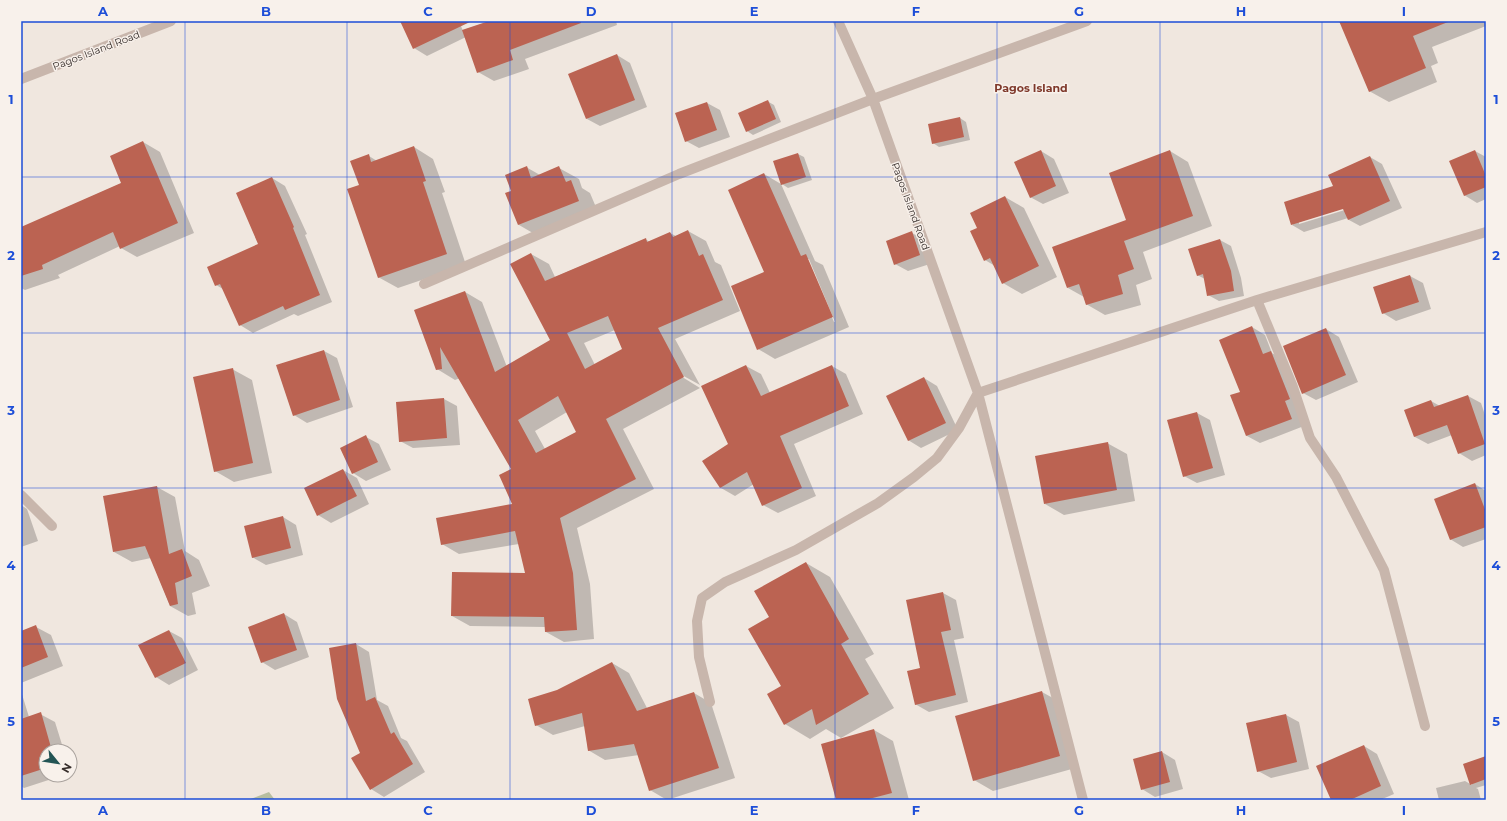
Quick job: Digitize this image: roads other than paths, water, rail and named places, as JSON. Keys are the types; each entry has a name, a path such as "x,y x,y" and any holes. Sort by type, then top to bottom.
{"street":[{"name":"Pagos Island Road","path":"21,79 171,21"},
{"name":"Pagos Island Road","path":"838,21 872,99 978,393 1083,800"},
{"path":"424,284 680,174 872,99 1087,21"},
{"path":"710,702 699,657 697,621 702,598 725,582 796,550 878,503 937,458 959,428 978,393 1257,300 1486,232"},
{"path":"1257,300 1294,387 1310,438 1336,477 1384,570 1425,726"},
{"path":"21,495 52,526"}],"district":[{"name":"Pagos Island","path":"1031,88"}]}
